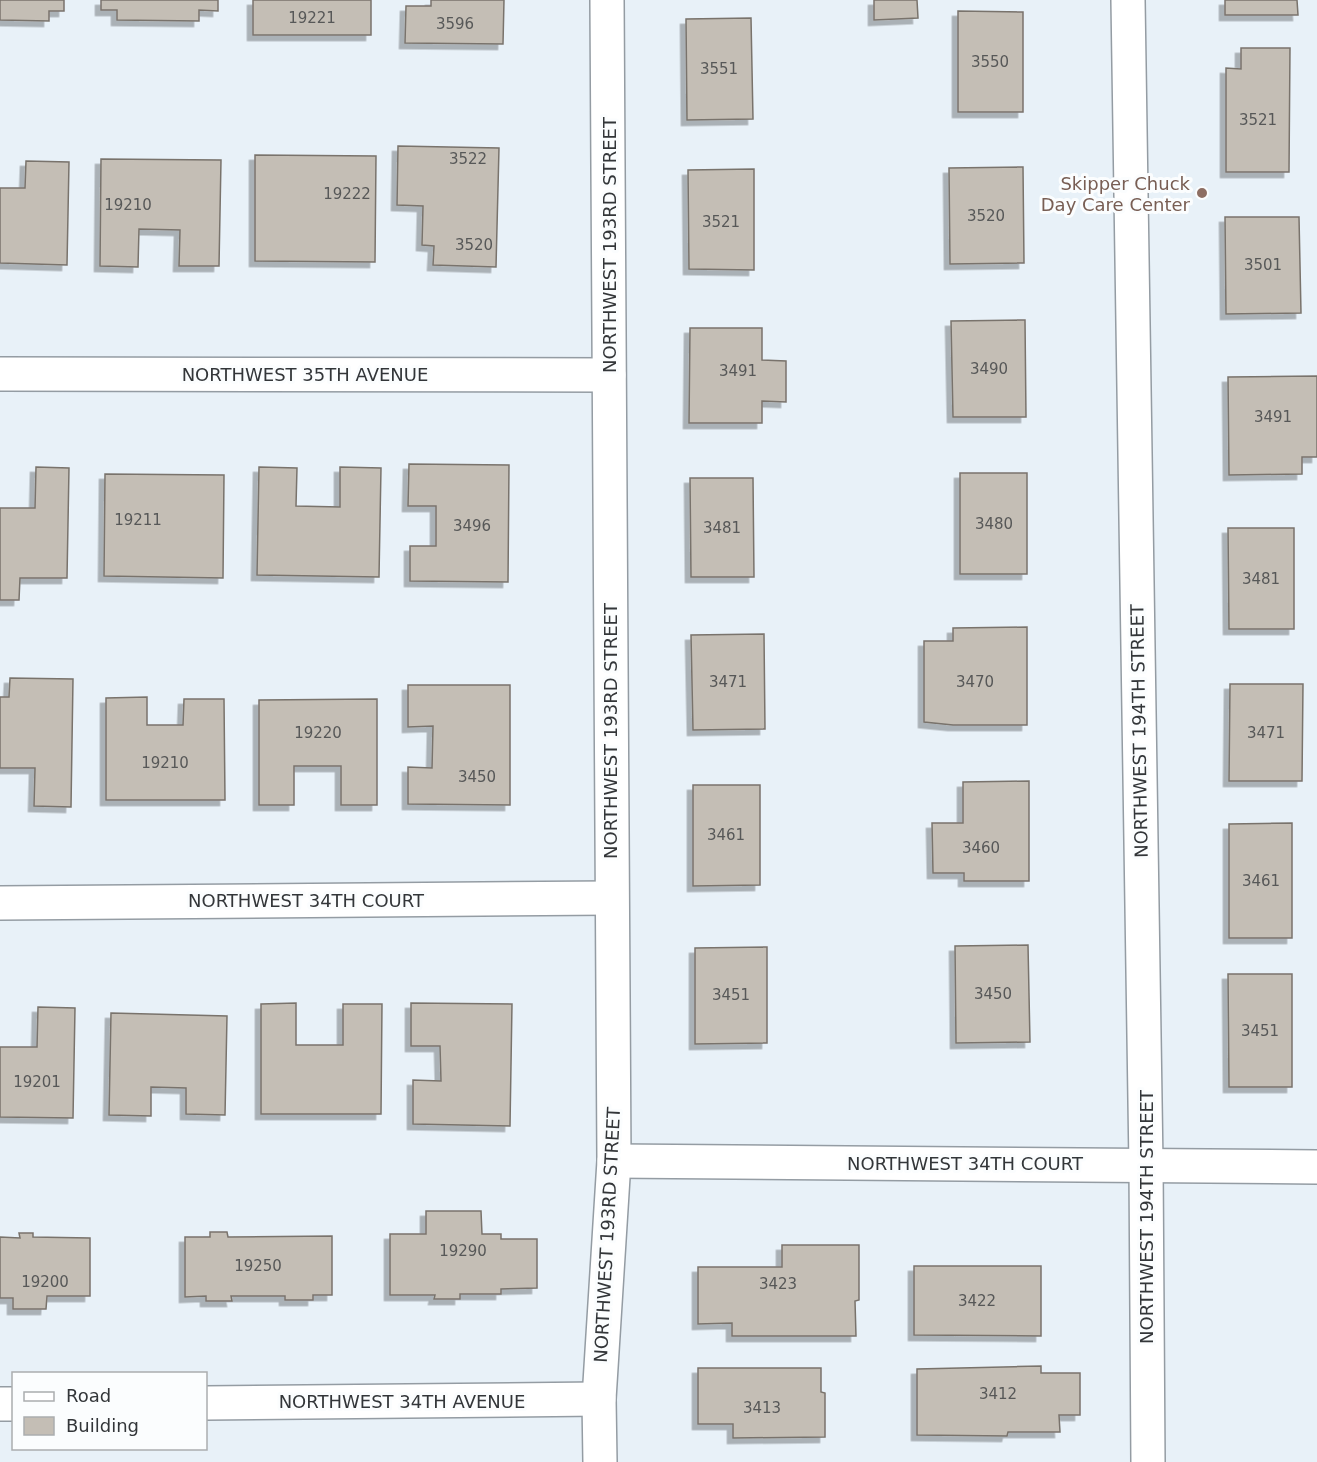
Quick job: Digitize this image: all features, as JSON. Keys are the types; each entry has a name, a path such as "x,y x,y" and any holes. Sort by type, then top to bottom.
{"street":[{"name":"NORTHWEST 193RD STREET","path":"600,1462 599,1399 614,1161 607,0"},
{"name":"NORTHWEST 194TH STREET","path":"1128,0 1146,1165 1148,1462"},
{"name":"NORTHWEST 35TH AVENUE","path":"0,374 609,375"},
{"name":"NORTHWEST 34TH COURT","path":"0,903 611,898"},
{"name":"NORTHWEST 34TH COURT","path":"614,1161 1317,1167"},
{"name":"NORTHWEST 34TH AVENUE","path":"207,1403 599,1399"}],"building":[{"path":"0,0 64,0 64,11 49,11 49,21 0,20"},
{"path":"101,0 218,0 218,11 199,10 199,21 117,20 117,10 101,10"},
{"path":"253,0 371,0 371,35 253,35"},
{"path":"431,0 504,0 503,44 405,43 406,6 431,6"},
{"path":"874,0 917,0 918,18 874,20"},
{"path":"1225,0 1297,0 1298,15 1225,15"},
{"path":"958,11 1023,12 1023,112 958,112"},
{"path":"751,18 753,119 687,120 686,19"},
{"path":"1241,48 1290,48 1289,172 1226,172 1226,68 1241,69"},
{"path":"398,146 499,148 496,267 433,265 434,246 422,245 423,206 397,205"},
{"path":"255,155 376,156 375,262 255,261"},
{"path":"101,159 221,160 219,266 179,266 180,230 139,229 138,267 100,266"},
{"path":"26,161 69,162 67,265 0,263 0,188 25,188"},
{"path":"1023,167 1024,263 950,264 949,168"},
{"path":"754,169 754,270 689,269 688,170"},
{"path":"1225,217 1299,217 1301,313 1226,314"},
{"path":"1025,320 1026,417 953,417 951,321"},
{"path":"690,328 762,328 762,360 786,361 786,402 762,401 762,423 689,423"},
{"path":"1317,376 1317,457 1302,457 1302,474 1229,475 1228,377"},
{"path":"409,464 509,465 508,582 410,581 410,546 436,546 436,506 408,506"},
{"path":"36,467 69,468 67,578 20,578 19,600 0,600 0,508 35,508"},
{"path":"259,467 297,468 296,506 340,507 340,467 381,468 379,577 257,575"},
{"path":"960,473 1027,473 1027,574 960,574"},
{"path":"105,474 224,475 223,578 104,576"},
{"path":"690,478 753,478 754,577 691,577"},
{"path":"1228,528 1294,528 1294,629 1229,629"},
{"path":"1027,627 1027,725 953,725 924,722 924,641 953,641 953,628"},
{"path":"764,634 765,729 693,730 691,635"},
{"path":"10,678 73,679 71,807 34,806 35,768 0,768 0,697 9,697"},
{"path":"1230,684 1303,684 1302,781 1229,781"},
{"path":"408,685 510,685 510,805 408,804 408,767 432,768 433,726 408,727"},
{"path":"147,697 147,725 183,725 184,699 224,699 225,800 106,800 106,698"},
{"path":"377,699 377,805 341,805 341,766 294,766 294,805 259,805 259,700"},
{"path":"1029,781 1029,881 964,881 964,873 933,873 932,823 963,823 963,782"},
{"path":"693,785 760,785 760,885 693,886"},
{"path":"1292,823 1292,938 1229,938 1229,824"},
{"path":"1028,945 1030,1042 956,1043 955,946"},
{"path":"767,947 767,1043 695,1044 695,948"},
{"path":"1228,974 1292,974 1292,1087 1229,1087"},
{"path":"296,1003 296,1045 343,1045 343,1004 382,1004 381,1114 261,1114 261,1004"},
{"path":"411,1003 512,1004 510,1126 413,1124 413,1080 441,1081 440,1046 411,1046"},
{"path":"38,1007 75,1008 73,1118 0,1117 0,1047 37,1047"},
{"path":"111,1013 227,1016 225,1115 186,1114 186,1088 151,1087 151,1116 109,1115"},
{"path":"426,1211 481,1211 482,1234 501,1234 501,1239 537,1239 537,1288 501,1289 501,1294 460,1294 460,1299 434,1299 435,1295 390,1295 390,1234 426,1234"},
{"path":"210,1232 227,1232 228,1237 332,1236 332,1295 313,1295 313,1300 285,1300 285,1296 231,1296 232,1301 206,1301 206,1296 185,1297 185,1237 210,1237"},
{"path":"19,1233 33,1233 33,1237 90,1238 90,1296 47,1296 46,1309 13,1309 13,1298 0,1298 0,1237 20,1238"},
{"path":"782,1245 859,1245 859,1300 855,1301 856,1336 732,1336 732,1323 698,1324 698,1267 782,1267"},
{"path":"914,1266 1041,1266 1041,1336 914,1335"},
{"path":"1041,1366 1041,1373 1080,1373 1080,1415 1059,1415 1060,1432 1008,1432 1007,1436 917,1435 917,1369"},
{"path":"698,1368 821,1368 821,1392 825,1393 825,1437 733,1438 733,1424 698,1424"}],"place":[{"name":"Skipper Chuck Day Care Center","path":"1202,193"}]}
